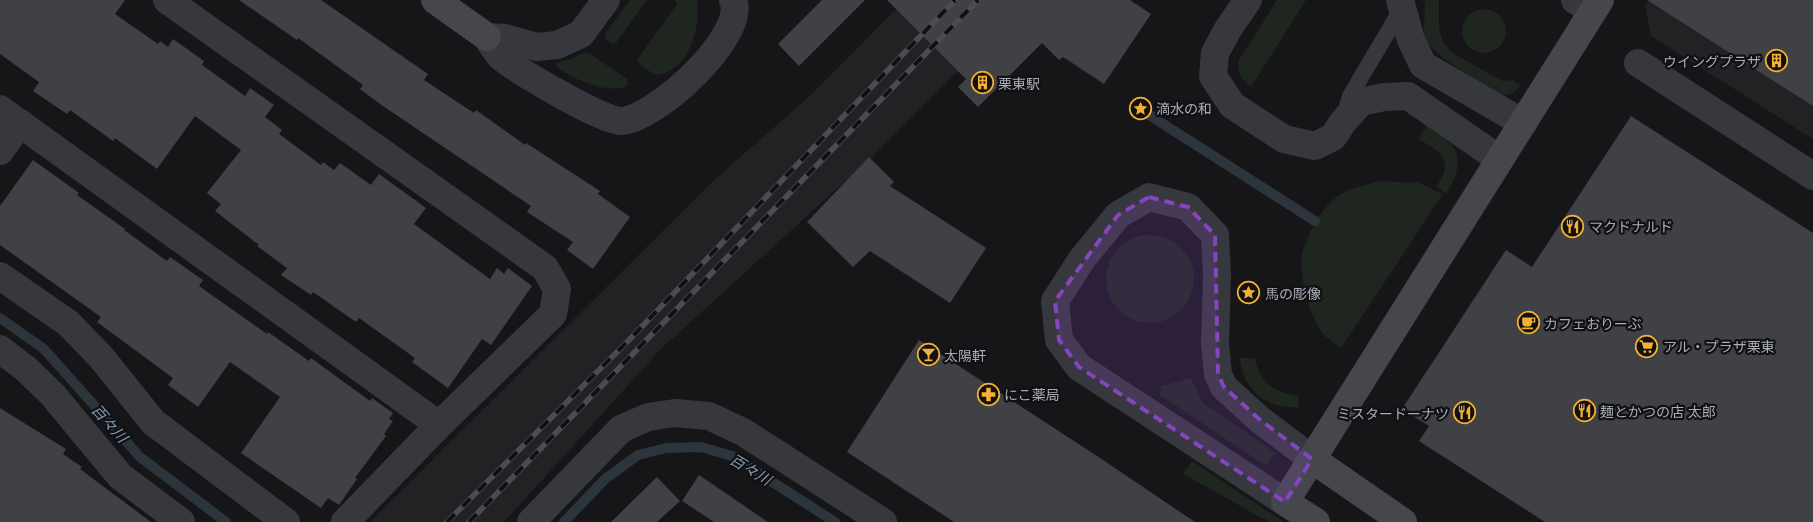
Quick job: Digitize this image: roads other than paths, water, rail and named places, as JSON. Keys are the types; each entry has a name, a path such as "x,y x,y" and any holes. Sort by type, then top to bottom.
{"street":[{"path":"167,0 545,268 557,289 553,314 439,425 345,522"},
{"path":"436,0 487,37 498,54 519,69 596,113 621,120 646,113 667,99 711,56 733,19 733,0"},
{"path":"487,37 505,38 536,47 557,45 581,34 606,0"},
{"path":"1248,0 1228,29 1215,53 1213,76 1232,105 1284,139 1315,146 1333,138 1343,122 1361,102 1384,97 1408,96 1499,159"},
{"path":"1401,4 1411,40 1423,65 1523,123"},
{"path":"1285,502 1523,123 1589,4"},
{"path":"1638,63 1813,176"},
{"path":"0,151 10,116 439,425"},
{"path":"1316,522 1079,367 1059,340 1055,301 1082,260 1118,215 1149,197 1188,207 1215,235 1217,274 1215,344 1218,374 1224,387 1259,419 1312,459 1403,522"},
{"path":"0,276 68,323 101,357 153,422 286,522"},
{"path":"0,349 26,369 52,394 120,476 181,522"},
{"path":"531,522 621,429 648,417 674,412 709,416 743,432 883,522"}],"lane":[{"path":"1343,122 1350,96 1401,4"}],"waterway":[{"path":"1146,113 1315,221"},
{"name":"百々川","path":"0,318 44,349 140,457 226,522"},
{"name":"百々川","path":"564,522 605,479 638,455 666,448 701,447 732,456 835,522"}],"railway":[{"path":"447,522 630,339 955,0"},
{"path":"469,522 978,0"}],"place":[{"name":"ウイングプラザ","path":"1777,61"},
{"name":"栗東駅","path":"982,83"},
{"name":"滴水の和","path":"1140,108"},
{"name":"マクドナルド","path":"1573,226"},
{"name":"馬の彫像","path":"1249,293"},
{"name":"カフェおりーぶ","path":"1528,323"},
{"name":"アル・プラザ栗東","path":"1647,346"},
{"name":"太陽軒","path":"928,355"},
{"name":"にこ薬局","path":"988,394"},
{"name":"麺とかつの店 太郎","path":"1584,411"},
{"name":"ミスタードーナツ","path":"1465,413"}]}
